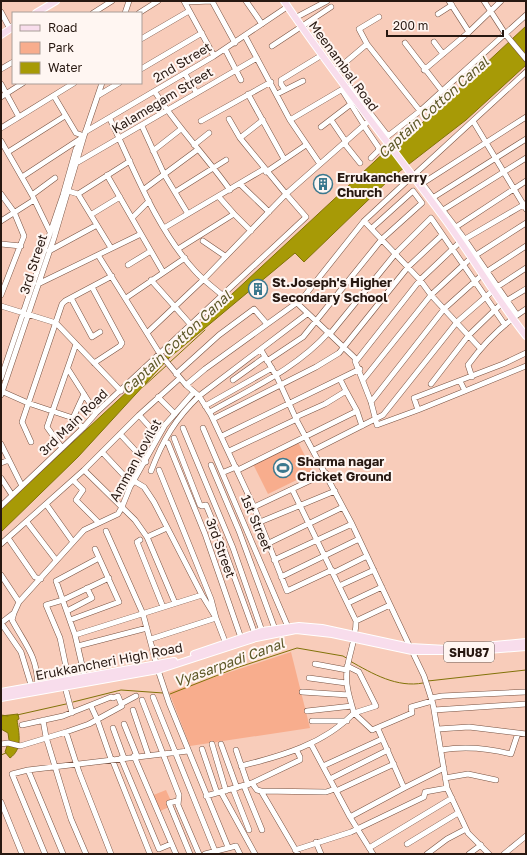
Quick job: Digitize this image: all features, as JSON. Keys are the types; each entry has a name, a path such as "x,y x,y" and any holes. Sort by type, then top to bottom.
{"main road":[{"path":"40,12 56,1"},
{"name":"Meenambal Road","path":"284,1 334,72 344,89 370,120 405,168 461,238 515,317 526,336"},
{"path":"1,35 12,28"},
{"name":"Erukkancheri High Road","path":"1,692 66,683 84,678 158,667 241,638 288,627 307,626 411,649 445,649 526,642"},
{"name":"SHU87","path":"1,698 66,683 158,667 256,638 296,630 356,637"},
{"name":"SHU87","path":"411,649 470,652 526,647"}],"street":[{"path":"95,12 112,1"},
{"path":"125,12 129,1"},
{"path":"141,12 158,1"},
{"path":"214,56 185,2 212,1 235,43"},
{"path":"246,1 262,24"},
{"path":"295,18 327,1"},
{"path":"484,1 506,35 526,59"},
{"path":"424,70 469,32 501,1"},
{"path":"438,14 450,3 469,32"},
{"name":"2nd Street","path":"22,177 110,119 235,43 287,7"},
{"path":"272,46 331,7"},
{"path":"142,38 189,11"},
{"path":"1,12 12,28"},
{"path":"290,120 344,89 352,88 388,136 420,111 506,35 526,15"},
{"path":"378,17 360,29 367,44 420,111"},
{"path":"142,69 202,33"},
{"path":"245,36 290,120 320,164"},
{"path":"405,42 424,70 442,91"},
{"path":"434,42 443,54"},
{"path":"334,72 367,44"},
{"path":"225,49 241,80"},
{"path":"285,90 281,84 281,80 322,55"},
{"name":"Kalamegam Street","path":"78,162 142,126 235,69 257,58"},
{"path":"1,69 12,63"},
{"path":"461,238 456,227 424,183 415,174 473,122 512,83 526,72"},
{"path":"185,74 196,92"},
{"path":"201,120 271,82"},
{"path":"277,94 303,82"},
{"path":"1,84 19,117"},
{"path":"1,97 21,84"},
{"path":"1,128 72,84"},
{"name":"3rd Street","path":"1,378 38,284 102,84"},
{"path":"99,95 116,84"},
{"path":"344,89 351,104 379,148 371,158"},
{"path":"154,92 195,148 214,168 230,190"},
{"path":"248,94 284,159"},
{"path":"54,96 76,133 84,136"},
{"path":"321,126 351,104"},
{"path":"8,152 65,116"},
{"path":"424,183 526,117"},
{"path":"110,119 143,190 164,228 185,258 204,279 222,295"},
{"path":"229,119 240,138 286,194"},
{"path":"240,138 263,120"},
{"path":"331,120 360,163"},
{"path":"148,332 204,279 286,194 370,120"},
{"path":"473,122 484,143 525,206 461,238 454,249 420,280 355,361 360,369 377,425 383,424 526,366"},
{"path":"142,126 164,174 188,214"},
{"path":"153,151 181,129"},
{"path":"143,190 195,148 209,133"},
{"name":"3rd Street","path":"1,392 76,149 84,136"},
{"path":"434,197 526,139"},
{"path":"1,141 32,195 50,232"},
{"path":"164,228 306,145"},
{"path":"443,210 526,158"},
{"path":"175,192 226,160"},
{"path":"78,194 107,174 130,161"},
{"path":"107,174 163,272"},
{"path":"32,195 55,178"},
{"path":"186,386 205,368 300,301 364,221 407,181"},
{"path":"456,227 526,181"},
{"path":"240,184 269,212"},
{"path":"233,380 266,359 295,344 317,321 382,239 422,203 413,190 372,228"},
{"path":"68,191 78,194 92,214 111,248"},
{"path":"1,194 14,212 24,233 21,246 1,294"},
{"name":"3rd Main Road","path":"1,506 83,428 96,413 161,356 222,295 306,217 286,194"},
{"path":"219,196 251,231"},
{"path":"92,214 120,197"},
{"path":"1,221 34,200"},
{"path":"132,218 149,201"},
{"path":"178,248 234,214"},
{"path":"210,412 276,375 306,355 330,333 396,253 431,218 442,236 454,249 463,266 484,297 505,325"},
{"path":"364,221 396,253 431,295 480,348"},
{"path":"363,380 431,295 474,256 526,223"},
{"path":"49,251 97,225"},
{"path":"38,284 141,234"},
{"path":"213,418 329,360 344,347 408,267 442,236"},
{"path":"203,241 225,256"},
{"path":"1,244 21,246"},
{"path":"371,402 444,309 485,273 526,246"},
{"path":"128,265 151,251"},
{"path":"98,255 148,332 161,356 186,386 199,396 210,412 254,507 287,591 367,556"},
{"path":"126,298 185,258"},
{"path":"314,450 382,415 457,322 495,288 526,268"},
{"path":"31,442 22,423 62,304 112,276"},
{"path":"151,280 191,325"},
{"path":"92,287 122,343 120,346 94,363"},
{"path":"431,384 468,336 504,302 526,289"},
{"path":"71,298 92,337 100,332"},
{"path":"300,301 305,312 317,321 357,360"},
{"path":"1,306 56,323 121,391"},
{"path":"176,374 219,335 254,310 268,324"},
{"path":"472,377 468,365 480,348 505,325 526,310"},
{"path":"151,471 172,427 180,415 199,396 261,350 305,312"},
{"path":"62,448 47,427 76,344"},
{"path":"261,350 276,375 296,418 352,524 426,682 438,729 447,788 468,833 489,854"},
{"path":"418,410 414,398 472,377 520,357 526,353"},
{"path":"205,406 272,368"},
{"path":"68,369 96,413"},
{"path":"222,436 360,369"},
{"path":"1,544 84,470 139,415 180,378"},
{"path":"340,379 362,426"},
{"path":"460,381 465,391"},
{"path":"229,451 325,404 346,391"},
{"path":"1,392 73,418 83,428"},
{"name":"Amman kovilst","path":"14,613 20,602 84,530 98,522 115,516 122,507 133,482 146,462 158,436 194,392"},
{"path":"73,418 84,394"},
{"path":"158,397 175,414"},
{"path":"224,472 237,468 356,411"},
{"path":"139,415 158,436"},
{"path":"183,428 233,548 262,632"},
{"name":"1st Street","path":"203,428 224,472 288,627"},
{"path":"120,434 146,462"},
{"path":"174,438 200,504 202,506 206,505 215,524 255,634"},
{"name":"3rd Street","path":"168,443 205,534 241,638"},
{"path":"1,444 22,486"},
{"path":"102,452 133,482 144,487 154,502 202,595 216,618"},
{"path":"1,464 9,460"},
{"path":"211,465 242,538 275,629"},
{"path":"84,470 111,498 136,520 147,536 175,603"},
{"path":"159,470 210,599 226,644"},
{"path":"254,507 326,473"},
{"path":"1,478 12,495"},
{"path":"73,480 82,490 76,500 98,522"},
{"path":"292,489 356,621 356,637 348,664 346,683 354,713 372,730 378,729 412,713 411,707 447,695 526,692"},
{"path":"260,522 335,491"},
{"path":"46,504 73,542"},
{"path":"268,543 343,507"},
{"path":"27,522 56,560"},
{"path":"274,560 352,524"},
{"path":"147,536 167,528"},
{"path":"106,531 134,590 143,613 158,667 188,751 228,847"},
{"path":"8,538 35,577 41,579"},
{"path":"281,578 359,539"},
{"path":"140,540 137,542 163,607"},
{"path":"70,620 118,602 109,578 95,549"},
{"path":"84,678 75,635 56,582 99,558"},
{"path":"340,586 374,570"},
{"path":"1,575 20,602"},
{"path":"72,713 60,638 46,605 63,600 109,578"},
{"path":"348,603 382,587"},
{"path":"67,611 92,598 87,588"},
{"path":"75,635 202,595"},
{"path":"356,621 390,605"},
{"path":"14,613 2,620 2,623 25,661 35,687"},
{"path":"14,613 12,620 31,652 36,664 35,687"},
{"path":"151,639 216,618"},
{"path":"78,646 147,628"},
{"path":"242,766 285,756 297,751 347,721 354,713 376,706 359,672 348,664 315,664"},
{"path":"309,678 346,683"},
{"path":"302,692 349,695"},
{"path":"22,725 72,713 91,706 94,702 118,696 121,704"},
{"path":"1,744 8,743 20,746 46,736 66,732 97,719 122,706 121,704 136,696"},
{"path":"153,697 215,851"},
{"path":"142,700 164,753 179,795 177,801 199,854"},
{"path":"434,710 526,704"},
{"path":"91,706 150,854"},
{"path":"307,711 352,706"},
{"path":"133,710 148,754"},
{"path":"43,720 46,736 71,819 86,854"},
{"path":"312,721 347,721"},
{"path":"124,724 176,854"},
{"path":"438,729 469,727 526,734"},
{"path":"113,728 122,758 159,849 171,844"},
{"path":"378,729 404,788"},
{"path":"66,732 76,764 111,854"},
{"path":"441,750 474,747 487,748 511,754 518,733"},
{"path":"323,766 382,739"},
{"path":"212,744 222,792"},
{"path":"222,744 235,789 250,830"},
{"path":"310,744 350,818 359,828 373,854"},
{"path":"202,749 222,792 255,854"},
{"path":"236,750 262,830"},
{"path":"330,779 388,750"},
{"path":"45,854 12,774 28,770 148,754 188,751"},
{"path":"206,796 248,785 300,760 297,751"},
{"path":"248,785 261,791 326,792 336,790 394,764"},
{"path":"350,818 444,768"},
{"path":"28,770 63,854"},
{"path":"446,778 468,774 496,780"},
{"path":"261,791 296,852 316,842 359,828 424,797 425,792 447,788"},
{"path":"369,848 452,798"},
{"path":"177,801 169,803 190,854"},
{"path":"1,802 22,854"},
{"path":"407,844 458,813"},
{"path":"427,854 466,829"},
{"path":"504,854 526,836"},
{"path":"316,842 321,854"},
{"path":"469,854 481,845"},
{"path":"205,854 236,846 240,854"}],"green space":[{"name":"Sharma nagar Cricket Ground","path":"298,442 313,472 268,494 253,464"},
{"path":"291,652 310,728 190,746 169,692"},
{"path":"166,790 171,801 169,807 158,812 151,796"}],"water":[{"path":"526,26 526,65 466,120 391,178 304,262 295,253 169,358 78,457 1,532 1,509 389,148 392,151"},
{"path":"18,714 19,719 17,720 19,740 17,750 10,758 5,752 9,740 8,733 1,729 1,716"}],"waterway":[{"name":"Captain Cotton Canal","path":"169,363 205,330"},
{"name":"Captain Cotton Canal","path":"143,387 167,365"},
{"name":"Vyasarpadi Canal","path":"170,694 236,668 297,648 343,656 348,659"},
{"name":"Vyasarpadi Canal","path":"350,661 385,679 404,684 423,683"},
{"name":"Vyasarpadi Canal","path":"428,681 526,670"},
{"name":"Vyasarpadi Canal","path":"73,702 121,690 163,693"},
{"name":"Vyasarpadi Canal","path":"17,715 66,704"},
{"name":"Captain Cotton Canal","path":"1,715 8,716"},
{"path":"1,755 6,753"}],"place":[{"name":"Errukancherry Church","path":"323,184"},
{"name":"St.Joseph's Higher Secondary School","path":"258,289"},
{"name":"Sharma nagar Cricket Ground","path":"283,468"}]}
